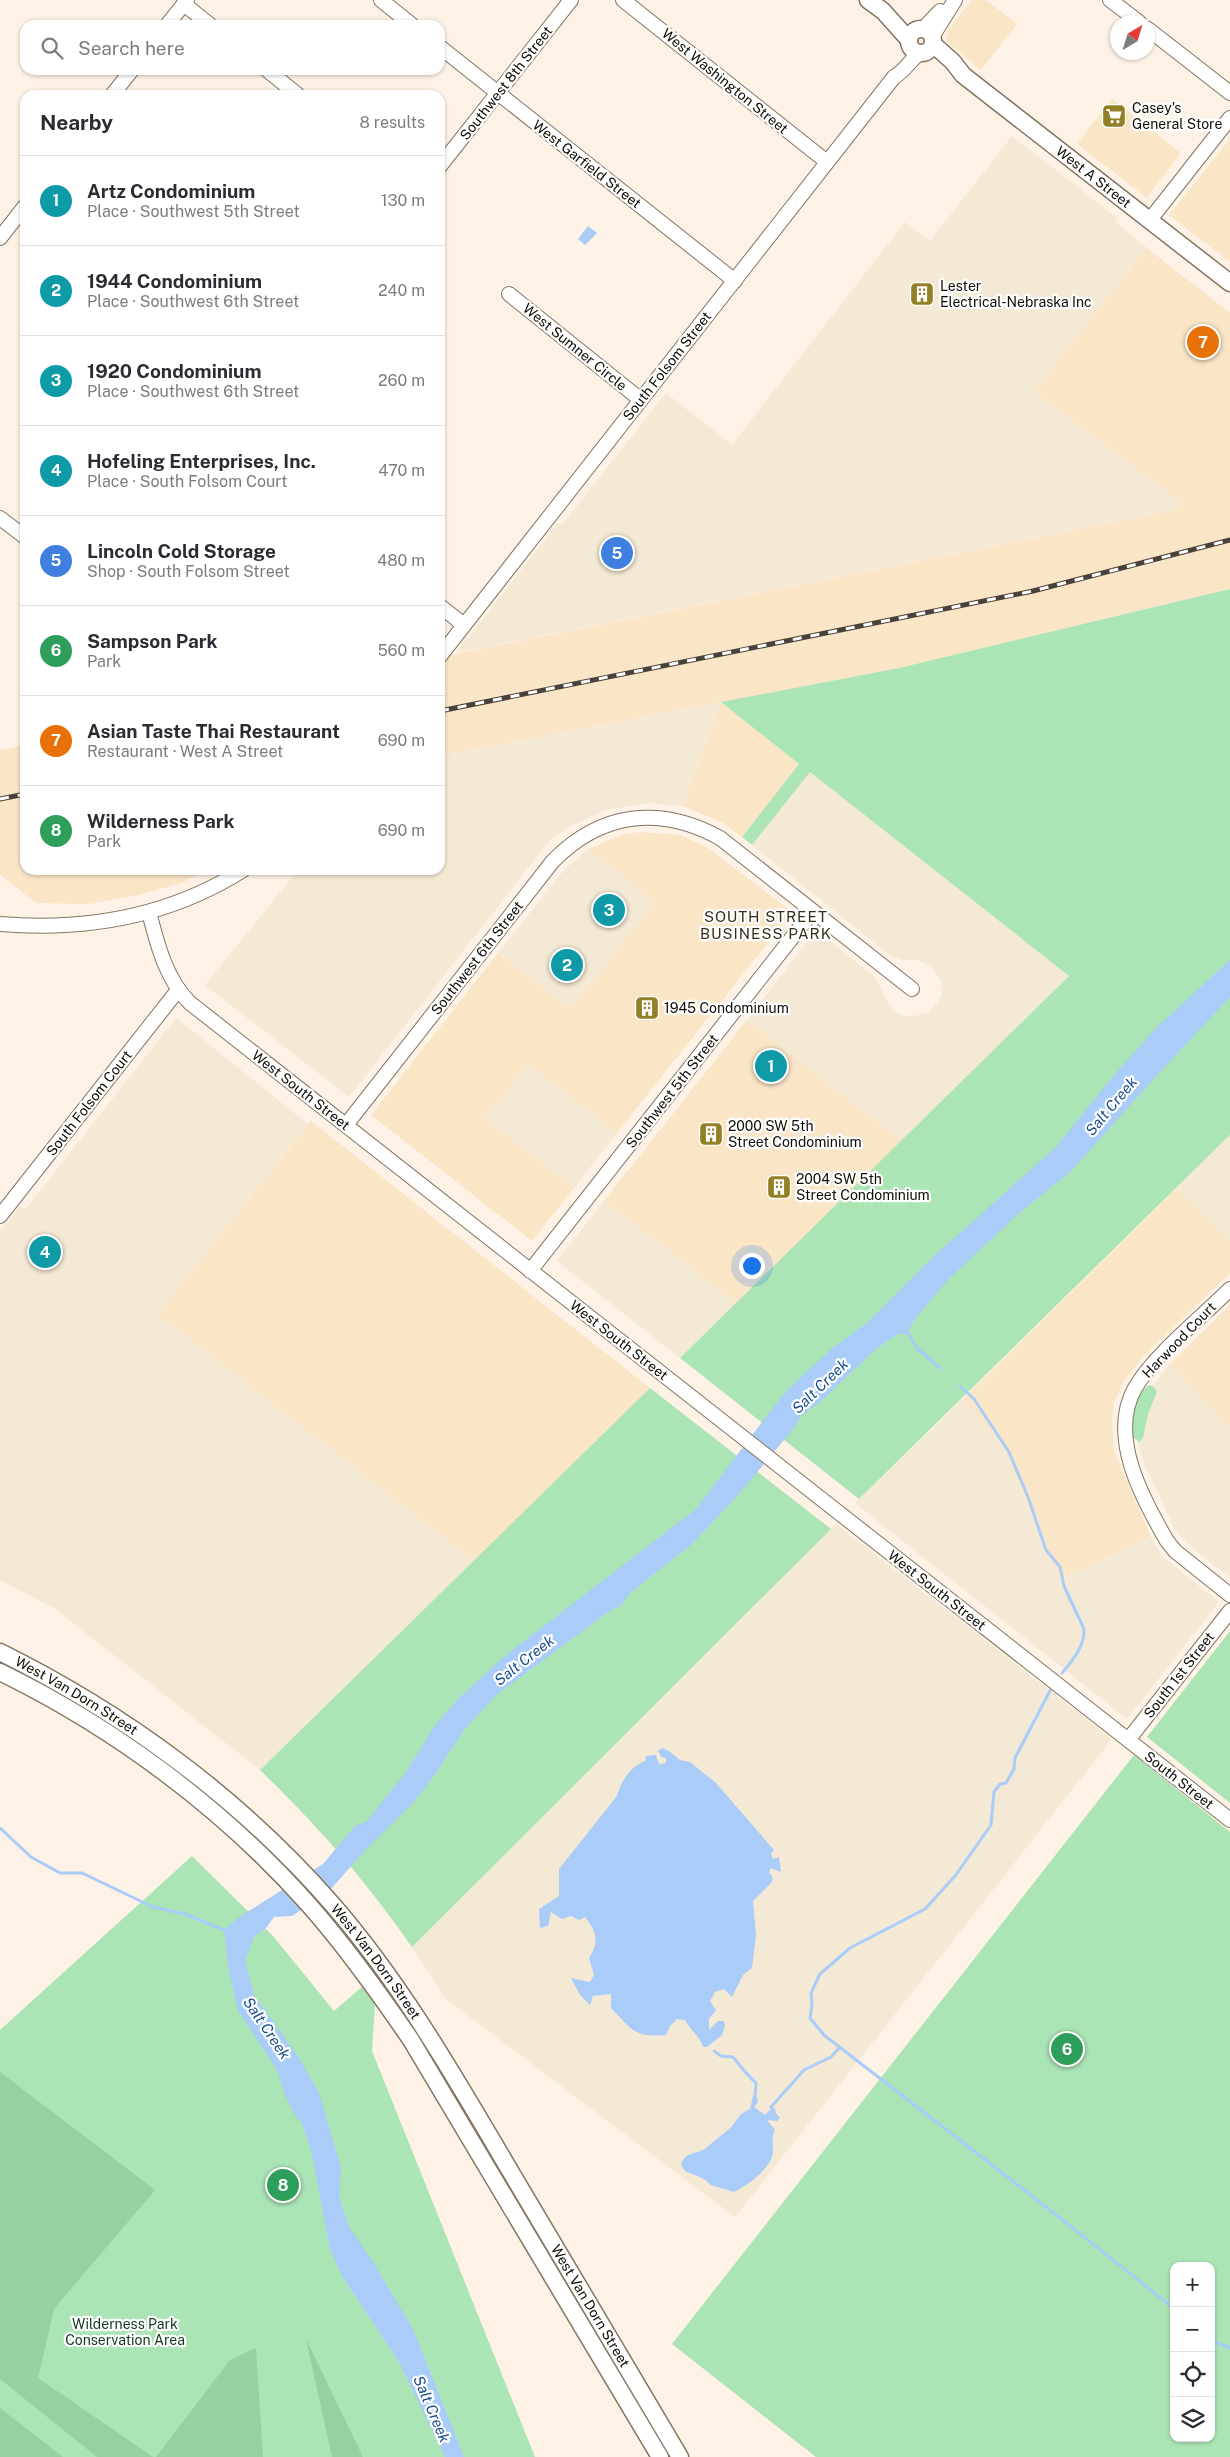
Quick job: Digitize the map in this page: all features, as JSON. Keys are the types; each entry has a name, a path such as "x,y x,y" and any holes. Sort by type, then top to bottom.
{"main road":[{"name":"West A Street","path":"868,0 882,12 893,14 921,41 953,62 957,70 1230,283"},
{"name":"West Van Dorn Street","path":"0,1652 64,1686 133,1730 203,1781 263,1833 330,1903 369,1950 442,2056 680,2457"},
{"name":"West Van Dorn Street","path":"0,1672 61,1704 184,1788 245,1839 308,1904 356,1962 411,2040 660,2457"}],"street":[{"path":"381,0 406,20"},
{"name":"Southwest 8th Street","path":"445,160 571,0"},
{"name":"West Washington Street","path":"623,0 827,162"},
{"name":"South Folsom Street","path":"445,650 894,77 895,69 921,41 954,0"},
{"path":"1110,0 1130,15"},
{"path":"171,20 185,2 205,20"},
{"path":"1155,34 1230,93"},
{"name":"West Garfield Street","path":"445,51 735,280"},
{"path":"116,90 128,75"},
{"path":"273,75 292,90"},
{"path":"1149,221 1230,118"},
{"path":"0,238 20,212"},
{"name":"West Sumner Circle","path":"509,294 641,400"},
{"path":"0,518 20,533"},
{"path":"445,610 464,625"},
{"name":"Southwest 6th Street","path":"346,1125 553,861 565,849 595,829 630,819 669,819 704,830 720,838 912,989"},
{"path":"0,924 62,927 112,921 149,912 204,892 234,875"},
{"name":"Southwest 5th Street","path":"530,1271 813,911"},
{"name":"West South Street","path":"149,912 163,957 178,990 190,1003 1128,1740"},
{"name":"South Folsom Court","path":"0,1216 178,990"},
{"name":"Harwood Court","path":"1230,1289 1150,1368 1140,1381 1128,1408 1125,1436 1130,1462 1166,1541 1175,1551 1230,1594"},
{"name":"South 1st Street","path":"1128,1740 1230,1611"},
{"name":"South Street","path":"1128,1740 1230,1820"}],"shaded area":[{"path":"972,0 986,0 1017,24 981,70 946,41 947,32"},
{"path":"1112,99 1181,153 1147,198 1077,144"},
{"path":"1012,136 1117,218 1115,222 1147,248 1034,391 1181,503 1175,510 456,653 558,523 562,525 666,393 732,445 905,222 930,241"},
{"path":"1230,139 1230,262 1169,215"},
{"path":"1147,248 1230,313 1230,589 899,668 722,702 799,764 742,837 723,823 683,806 721,702 445,755 445,656 1175,510 1181,503 1034,391"},
{"path":"721,702 683,806 648,803 605,810 567,828 550,840 349,1097 205,985 294,875 445,875 445,755"},
{"path":"20,746 20,875 197,875 182,883 138,895 89,904 36,903 0,875 0,750"},
{"path":"810,772 1069,976 902,1141 747,1020 811,937 822,935 875,977 889,1006 901,1015 910,1017 927,1013 939,1001 942,993 941,980 931,966 917,960 902,960 891,956 752,845"},
{"path":"639,832 680,835 708,848 792,912 617,1133 528,1065 485,1118 574,1188 532,1241 371,1115 498,953 571,1009 654,902 588,849 621,835"},
{"path":"588,849 655,902 571,1010 498,953 564,870"},
{"path":"176,1018 308,1124 158,1314 474,1561 260,1770 54,1608 0,1580 0,1231 20,1206 25,1210"},
{"path":"747,1020 902,1141 736,1303 604,1201"},
{"path":"528,1065 617,1133 574,1188 485,1118"},
{"path":"311,1121 650,1388 474,1561 157,1314"},
{"path":"1230,1135 1230,1242 1177,1188"},
{"path":"1177,1188 1230,1242 1230,1273 1142,1358 1124,1381 1114,1403 1112,1421 1114,1451 1151,1537 1059,1579 1003,1446 963,1399"},
{"path":"604,1201 736,1303 680,1358 557,1261"},
{"path":"1230,1305 1230,1429 1170,1364"},
{"path":"1170,1364 1230,1429 1230,1578 1192,1548 1176,1532 1143,1461 1136,1435 1144,1396"},
{"path":"963,1399 1003,1446 1059,1579 1151,1537 1162,1556 1219,1602 1127,1719 855,1503"},
{"path":"836,1524 1112,1739 735,2217 446,1999 412,1947"}],"green space":[{"path":"1230,589 1230,1135 859,1499 680,1358 1069,976 810,772 752,845 742,837 799,764 721,702 899,668"},
{"path":"1150,1385 1157,1392 1148,1414 1143,1438 1139,1442 1132,1436 1133,1415 1140,1394"},
{"path":"650,1388 831,1529 412,1947 377,1899 340,1855 302,1812 260,1770"},
{"path":"1230,1631 1230,1803 1147,1737"},
{"path":"1134,1755 1230,1832 1230,2457 816,2457 672,2344"},
{"name":"Wilderness Park Conservation Area","path":"192,1856 273,1936 334,2011 377,1974 372,2051 535,2457 0,2457 0,2030"},
{"path":"0,2072 155,2190 54,2309 38,2378 153,2457 97,2457 0,2379"},
{"path":"306,2339 363,2457 332,2457"},
{"path":"256,2348 263,2457 156,2457 230,2360"},
{"path":"0,2408 63,2457 0,2457"}],"water":[{"path":"588,226 597,233 585,245 578,239"},
{"name":"Salt Creek","path":"1230,960 1230,997 1071,1171 1016,1216 948,1280 914,1320 906,1334 898,1334 877,1348 819,1403 802,1415 794,1428 738,1495 692,1544 630,1593 621,1605 607,1613 496,1695 464,1730 436,1773 414,1802 367,1848 330,1890 292,1916 274,1917 266,1928 254,1937 245,1960 254,1995 299,2058 319,2093 341,2167 339,2196 349,2227 373,2262 413,2329 464,2457 445,2457 399,2362 342,2276 330,2249 311,2150 302,2123 296,2117 285,2095 276,2068 238,2011 229,1972 224,1930 238,1918 323,1864 355,1826 367,1821 406,1772 434,1727 455,1702 501,1659 696,1509 785,1392 831,1349 867,1323 933,1257 1056,1147 1115,1074 1156,1028"},
{"path":"662,1748 680,1760 690,1762 716,1783 774,1850 771,1854 773,1859 779,1857 781,1872 771,1868 769,1872 773,1878 771,1883 753,1901 756,1935 752,1968 743,1975 732,1997 724,1989 715,1992 710,2001 716,2010 709,2019 709,2030 718,2021 724,2021 725,2026 722,2035 707,2047 703,2047 685,2020 677,2019 670,2026 666,2035 646,2035 629,2027 611,2008 611,1994 593,1996 590,2005 580,1995 571,1978 590,1982 594,1975 589,1958 595,1946 595,1936 592,1927 585,1917 579,1920 571,1916 562,1919 551,1912 548,1926 540,1928 539,1909 559,1896 559,1869 617,1796 624,1780 635,1767 645,1761 646,1756 656,1755 659,1764 666,1763 666,1758 661,1757 658,1751"},
{"path":"753,2096 757,2097 758,2102 754,2107 765,2115 770,2110 774,2111 780,2118 777,2121 767,2120 775,2130 773,2154 766,2168 750,2182 734,2192 711,2185 704,2179 685,2171 681,2165 685,2157 706,2148 732,2126 741,2114 750,2109"}],"waterway":[{"path":"906,1330 917,1348 940,1368"},
{"path":"960,1386 974,1399 1009,1452 1028,1497 1046,1550 1060,1567 1064,1586 1084,1629 1080,1647 1062,1673"},
{"path":"1052,1687 1015,1758 1014,1769 1006,1783 1000,1784 994,1792 991,1825 955,1876 925,1909 850,1948 820,1974 811,1993 810,2018 824,2035 1044,2205 1172,2307"},
{"path":"0,1828 31,1857 60,1873 82,1873 153,1907 185,1914 224,1930 228,1929"},
{"path":"774,2111 771,2107 804,2070 831,2057 840,2047"},
{"path":"714,2051 721,2056 733,2057 756,2083 755,2096"},
{"path":"1215,2342 1230,2348"}],"railway":[{"path":"445,710 1033,591 1230,540"},
{"path":"0,799 20,795"}],"place":[{"name":"Casey's General Store","path":"1114,116"},
{"name":"Lester Electrical-Nebraska Inc","path":"922,294"},
{"name":"Asian Taste Thai Restaurant","path":"1203,342"},
{"name":"Lincoln Cold Storage","path":"617,553"},
{"name":"1920 Condominium","path":"609,910"},
{"name":"1944 Condominium","path":"567,965"},
{"name":"1945 Condominium","path":"647,1008"},
{"name":"Artz Condominium","path":"771,1066"},
{"name":"2000 SW 5th Street Condominium","path":"711,1134"},
{"name":"2004 SW 5th Street Condominium","path":"779,1187"},
{"name":"Hofeling Enterprises, Inc.","path":"45,1252"},
{"name":"Sampson Park","path":"1067,2049"},
{"name":"Wilderness Park","path":"283,2185"}],"district":[{"name":"SOUTH STREET BUSINESS PARK","path":"766,924"}]}
